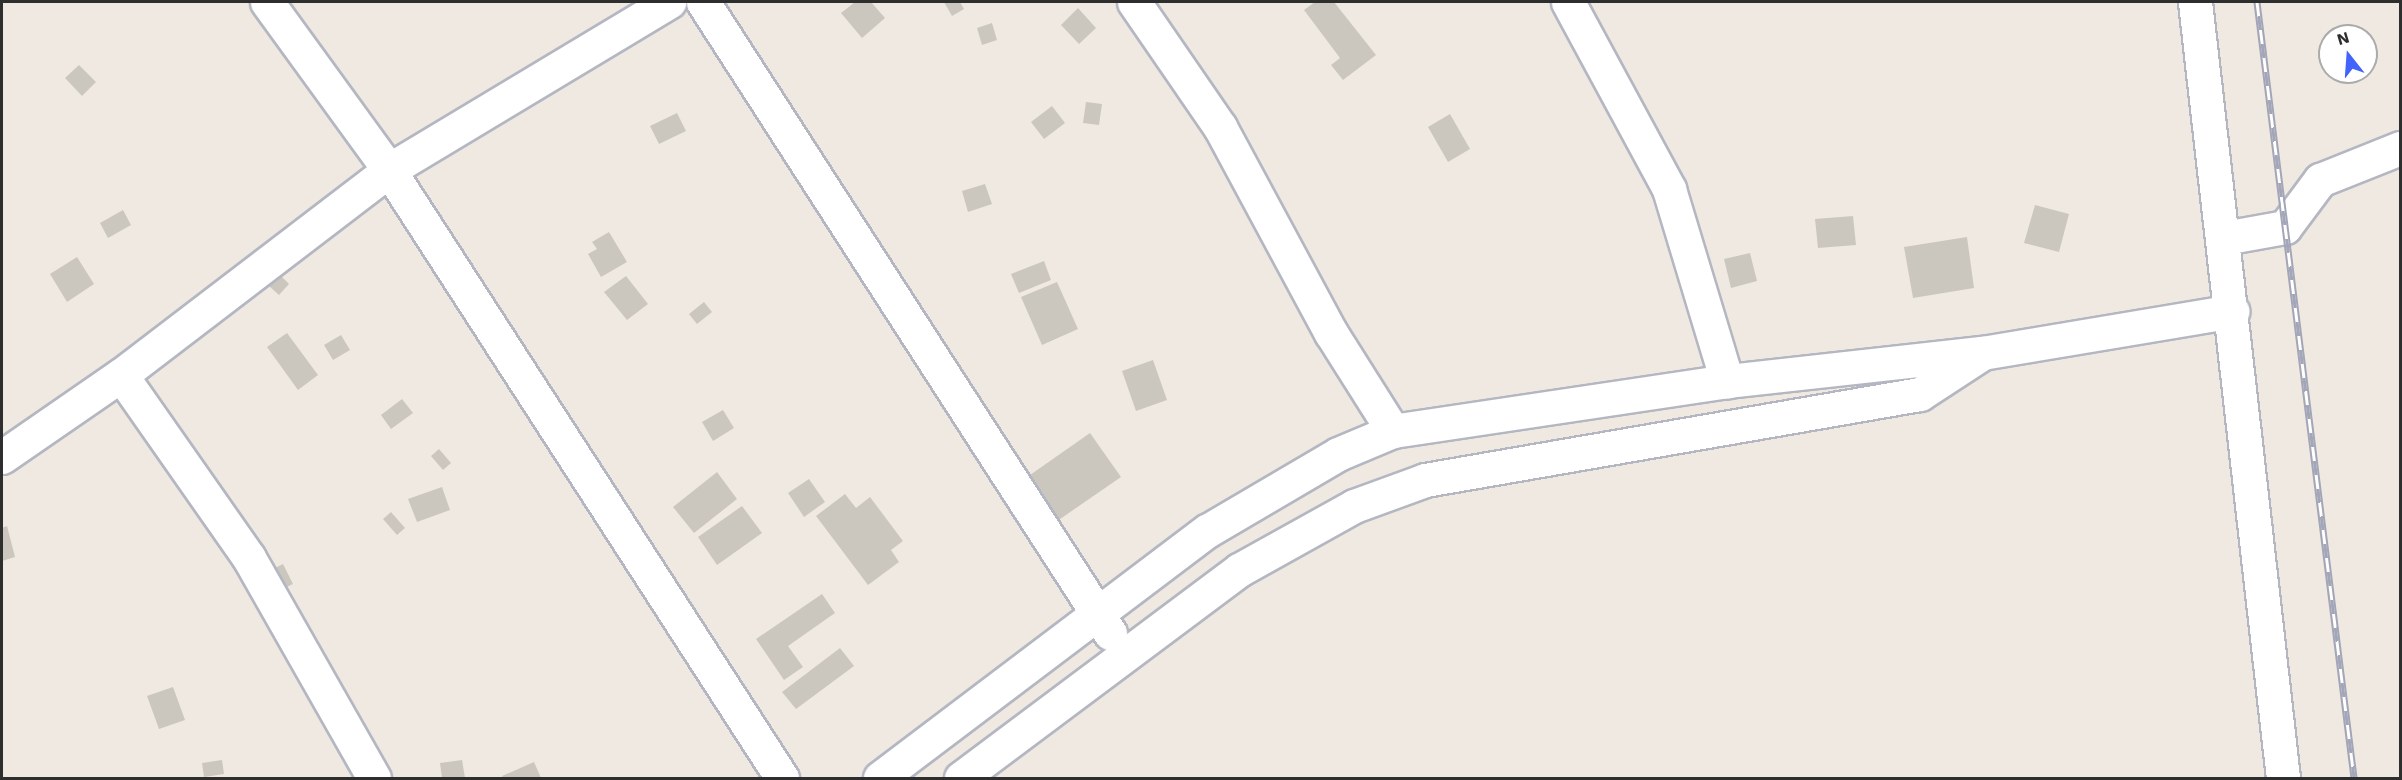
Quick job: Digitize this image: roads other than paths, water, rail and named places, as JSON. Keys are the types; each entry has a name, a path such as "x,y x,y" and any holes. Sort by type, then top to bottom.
{"street":[{"path":"267,2 388,170 782,778"},
{"path":"2,458 121,375 388,170 669,2"},
{"path":"704,2 1098,616 1125,654"},
{"path":"1134,2 1220,127 1331,333 1393,431"},
{"path":"1568,2 1669,189 1727,381"},
{"path":"2194,2 2233,311 2283,778"},
{"path":"2224,238 2285,227 2320,180 2400,148"},
{"path":"880,778 1098,616 1207,531 1265,493 1338,454 1393,431 1727,381 1982,353 2233,311"},
{"path":"961,778 1125,654 1296,535 1354,506 1425,480 1920,394 1982,353"},
{"path":"121,375 249,558 374,778"}],"railway":[{"path":"2257,2 2354,778"}]}
